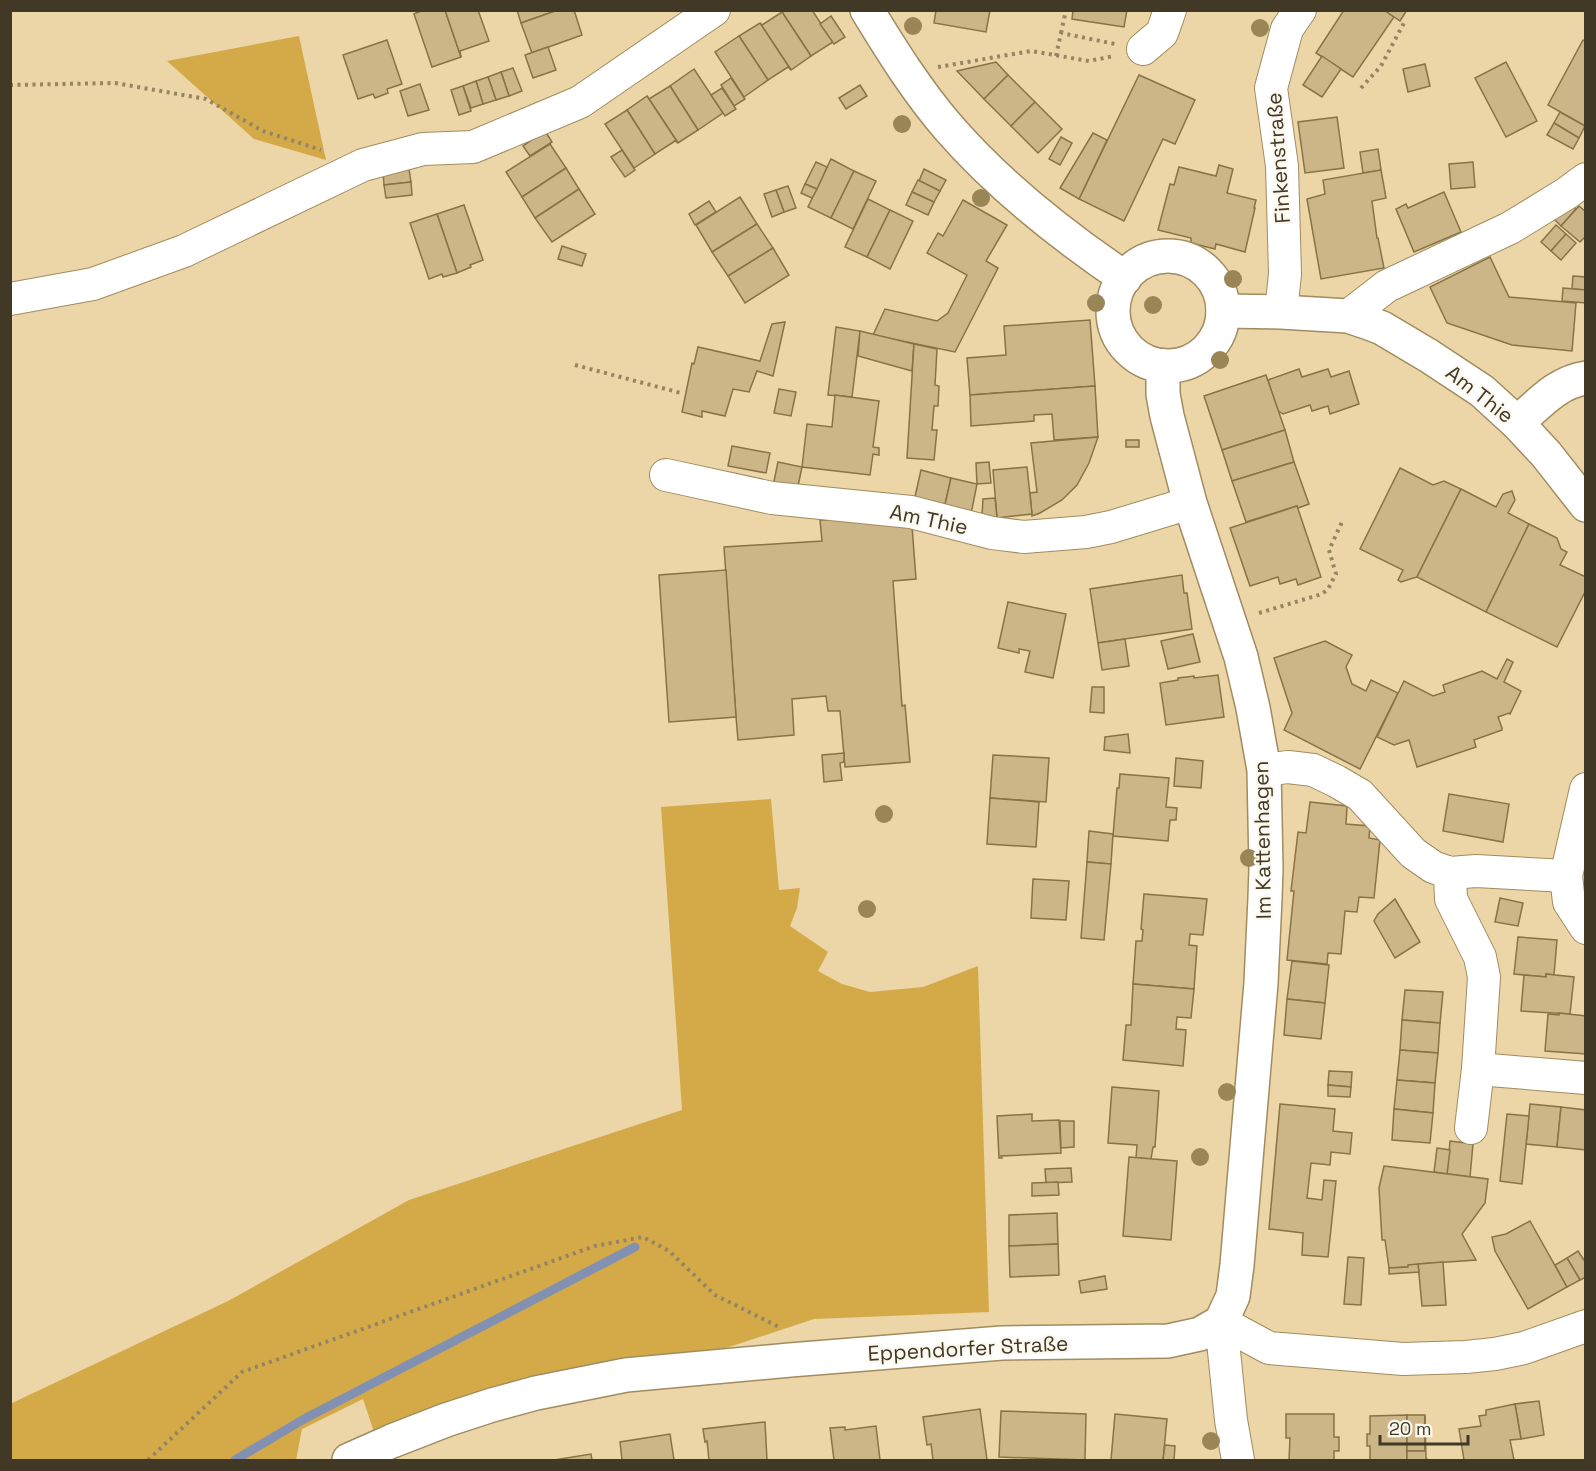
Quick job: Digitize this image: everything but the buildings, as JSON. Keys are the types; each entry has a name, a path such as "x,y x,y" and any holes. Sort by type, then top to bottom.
{"street":[{"path":"10,299 93,284 184,250 363,165 423,149 474,147 580,102 714,10"},
{"path":"867,10 910,77 948,127 1014,195 1125,278"},
{"path":"1143,50 1162,33 1170,10"},
{"name":"Finkenstraße","path":"1281,312 1285,274 1282,166 1271,88 1287,29 1300,10"},
{"path":"1348,316 1387,286 1510,228 1576,186"},
{"path":"1167,257 1186,259 1203,269 1220,292 1223,311 1219,331 1209,348 1183,364 1163,366 1144,361 1128,350 1118,333 1113,314 1116,295 1125,278 1148,260 1167,257"},
{"name":"Am Thie","path":"1223,311 1348,316 1382,328 1482,391 1546,454 1586,505"},
{"name":"Im Kattenhagen","path":"1163,366 1163,394 1167,416 1190,503 1241,657 1264,770 1266,869 1261,983 1235,1286 1221,1322"},
{"path":"1517,423 1558,388 1574,380 1586,378"},
{"name":"Am Thie","path":"666,475 772,498 911,512 992,533 1023,537 1086,532 1111,527 1190,503"},
{"path":"1264,770 1288,767 1313,770 1336,781 1360,795 1413,853 1433,867 1450,873 1476,871 1566,876"},
{"path":"1586,789 1566,876 1569,902 1586,928"},
{"path":"1450,873 1451,899 1480,957 1484,977 1478,1069 1471,1128"},
{"path":"1478,1069 1586,1078"},
{"path":"1221,1322 1269,1348 1403,1359 1495,1354 1524,1348 1586,1326"},
{"path":"1221,1322 1231,1420 1238,1461"},
{"name":"Eppendorfer Straße","path":"349,1461 446,1420 536,1393 626,1375 1002,1343 1168,1341 1200,1334 1221,1322"}],"path":[{"path":"1056,56 1066,10"},
{"path":"1361,88 1381,66 1405,21"},
{"path":"1061,33 1143,50"},
{"path":"910,77 941,66 1031,51 1089,61 1143,50"},
{"path":"10,85 115,83 206,99 263,131 363,165"},
{"path":"575,365 681,393"},
{"path":"1229,621 1322,594 1328,589 1336,574 1329,550 1342,522"},
{"path":"148,1461 242,1372 595,1246 643,1237 669,1251 715,1294 788,1332"}],"shaded area":[{"path":"299,36 326,160 254,139 167,61"},
{"path":"771,799 779,890 800,888 797,908 790,926 828,952 818,971 842,984 870,992 923,987 978,966 989,1312 814,1319 726,1348 532,1378 374,1432 363,1399 302,1429 296,1460 11,1460 10,1404 228,1301 409,1200 682,1110 661,807"}],"waterway":[{"path":"235,1460 304,1419 635,1247"}]}
